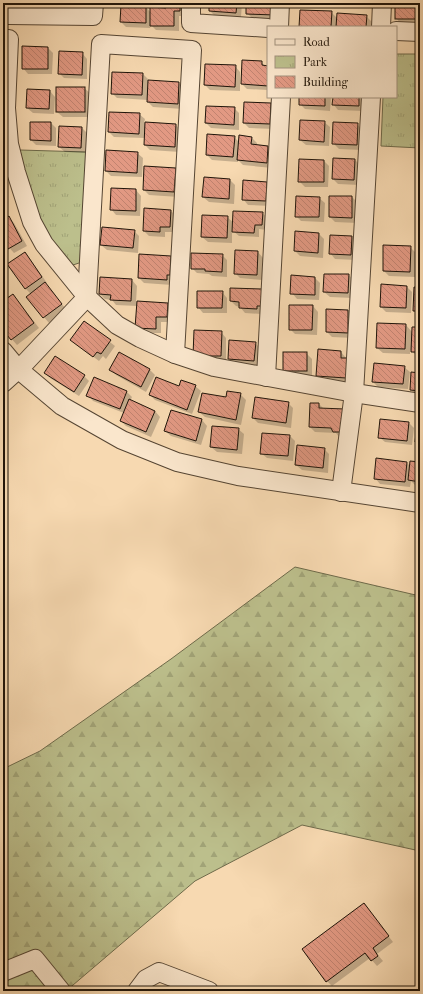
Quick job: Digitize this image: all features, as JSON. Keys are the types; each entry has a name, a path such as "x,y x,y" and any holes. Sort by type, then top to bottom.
{"street":[{"path":"9,3 8,15 93,16 94,3"},
{"path":"191,3 191,23 267,28"},
{"path":"279,26 280,3"},
{"path":"381,26 382,3"},
{"path":"397,31 420,32"},
{"path":"3,39 9,39 6,108 9,144 16,172 32,222 44,244 87,297 117,324 140,338 175,354 214,367 354,393 420,403"},
{"path":"3,383 87,297 101,44 192,50 175,354"},
{"path":"266,377 281,98"},
{"path":"341,492 354,393 371,98"},
{"path":"3,351 18,369 62,406 122,440 177,462 238,476 420,503"},
{"path":"3,972 36,959 61,991"},
{"path":"137,991 146,979 159,972 210,991"}],"green space":[{"path":"397,54 420,54 420,148 381,146 383,98 397,98"},
{"path":"20,150 87,152 82,262 70,266 52,243 39,216 26,179"},
{"path":"295,567 420,596 420,851 302,825 195,881 66,991 3,991 3,769 40,751 171,659"}],"building":[{"path":"23,3 49,3 49,7 23,6"},
{"path":"58,3 86,3 85,9 57,7"},
{"path":"167,3 180,3 180,11 174,11 174,26 150,26 150,7 166,8"},
{"path":"209,3 237,3 236,13 209,11"},
{"path":"246,3 276,3 275,15 246,14"},
{"path":"395,3 420,3 420,19 395,19"},
{"path":"121,5 146,6 146,23 120,22"},
{"path":"300,10 332,11 331,26 299,26"},
{"path":"337,13 367,15 366,26 336,26"},
{"path":"22,46 48,47 48,69 22,69"},
{"path":"59,51 83,52 82,75 58,74"},
{"path":"242,60 262,61 262,65 267,66 267,86 241,84"},
{"path":"205,64 236,65 235,87 204,85"},
{"path":"112,72 143,73 142,95 111,94"},
{"path":"148,80 179,82 178,104 147,102"},
{"path":"56,87 85,87 85,112 56,112"},
{"path":"27,89 50,90 49,109 26,108"},
{"path":"299,98 325,98 325,106 299,105"},
{"path":"333,98 359,98 359,106 332,105"},
{"path":"244,102 271,103 270,124 243,123"},
{"path":"206,106 235,107 234,125 205,123"},
{"path":"109,112 140,113 139,134 108,132"},
{"path":"300,120 325,121 324,142 299,140"},
{"path":"30,122 51,122 51,141 30,140"},
{"path":"145,122 176,124 175,147 144,145"},
{"path":"333,122 358,123 357,145 332,144"},
{"path":"59,126 82,127 81,148 58,147"},
{"path":"207,134 235,136 233,157 206,155"},
{"path":"239,135 252,137 251,144 268,146 267,163 237,160"},
{"path":"106,150 138,152 137,173 105,171"},
{"path":"333,158 355,159 354,180 332,179"},
{"path":"299,159 324,160 324,182 298,182"},
{"path":"144,166 176,168 174,192 143,190"},
{"path":"204,177 230,179 229,199 202,197"},
{"path":"243,180 267,182 266,201 242,200"},
{"path":"111,188 136,189 136,211 110,210"},
{"path":"296,196 320,197 319,217 295,217"},
{"path":"329,196 352,196 352,218 329,217"},
{"path":"144,208 171,210 170,227 160,227 160,232 143,231"},
{"path":"233,211 263,212 262,225 255,225 254,233 232,232"},
{"path":"202,215 228,216 227,238 201,237"},
{"path":"9,216 22,241 8,249 3,241 3,220"},
{"path":"102,227 135,230 133,248 100,245"},
{"path":"295,231 319,233 318,253 294,251"},
{"path":"330,235 352,236 351,255 329,254"},
{"path":"383,245 411,246 410,272 383,271"},
{"path":"416,246 420,246 420,268 416,268"},
{"path":"235,250 258,251 257,275 234,274"},
{"path":"25,252 42,277 25,289 7,264"},
{"path":"191,253 223,254 222,272 205,271 205,269 191,269"},
{"path":"139,254 171,256 170,275 167,275 167,280 138,278"},
{"path":"324,274 349,274 348,293 323,292"},
{"path":"291,275 315,277 315,295 290,294"},
{"path":"100,277 132,279 131,301 110,300 111,295 99,294"},
{"path":"45,282 62,304 43,318 26,297"},
{"path":"381,284 407,286 406,308 380,307"},
{"path":"414,287 420,288 420,311 413,311"},
{"path":"230,288 262,289 262,306 257,306 257,309 239,308 239,302 230,301"},
{"path":"197,291 223,291 222,308 197,308"},
{"path":"13,294 34,323 11,340 3,330 3,301"},
{"path":"137,301 168,303 167,317 156,317 156,329 135,328"},
{"path":"289,305 313,305 312,330 289,330"},
{"path":"326,309 348,310 348,333 326,332"},
{"path":"84,321 111,340 101,354 97,352 93,357 70,340"},
{"path":"377,323 406,324 405,349 376,348"},
{"path":"412,327 420,327 420,352 411,352"},
{"path":"194,330 222,331 221,356 193,356"},
{"path":"229,340 256,342 254,361 228,359"},
{"path":"318,349 341,351 341,358 348,358 346,378 316,376"},
{"path":"119,352 150,369 141,387 109,370"},
{"path":"283,352 307,352 307,371 283,371"},
{"path":"55,356 85,375 74,392 44,373"},
{"path":"374,363 405,366 403,384 372,382"},
{"path":"411,372 420,373 420,391 410,390"},
{"path":"94,377 127,391 120,409 86,396"},
{"path":"156,377 179,386 181,380 196,385 187,410 149,395"},
{"path":"227,391 241,393 236,420 198,412 202,393 226,397"},
{"path":"255,397 289,402 286,423 252,418"},
{"path":"129,399 155,411 146,432 120,421"},
{"path":"310,403 319,403 319,408 345,409 344,432 333,432 331,428 309,427"},
{"path":"171,410 202,419 196,441 164,431"},
{"path":"380,419 409,422 407,441 378,438"},
{"path":"417,423 420,423 420,442 415,442"},
{"path":"212,426 239,428 237,450 210,447"},
{"path":"262,433 290,435 288,456 260,454"},
{"path":"297,445 325,448 323,468 295,465"},
{"path":"376,458 407,462 405,482 374,479"},
{"path":"410,461 420,462 420,482 408,480"},
{"path":"364,903 389,936 373,948 378,956 371,961 365,953 326,982 302,949"}]}
